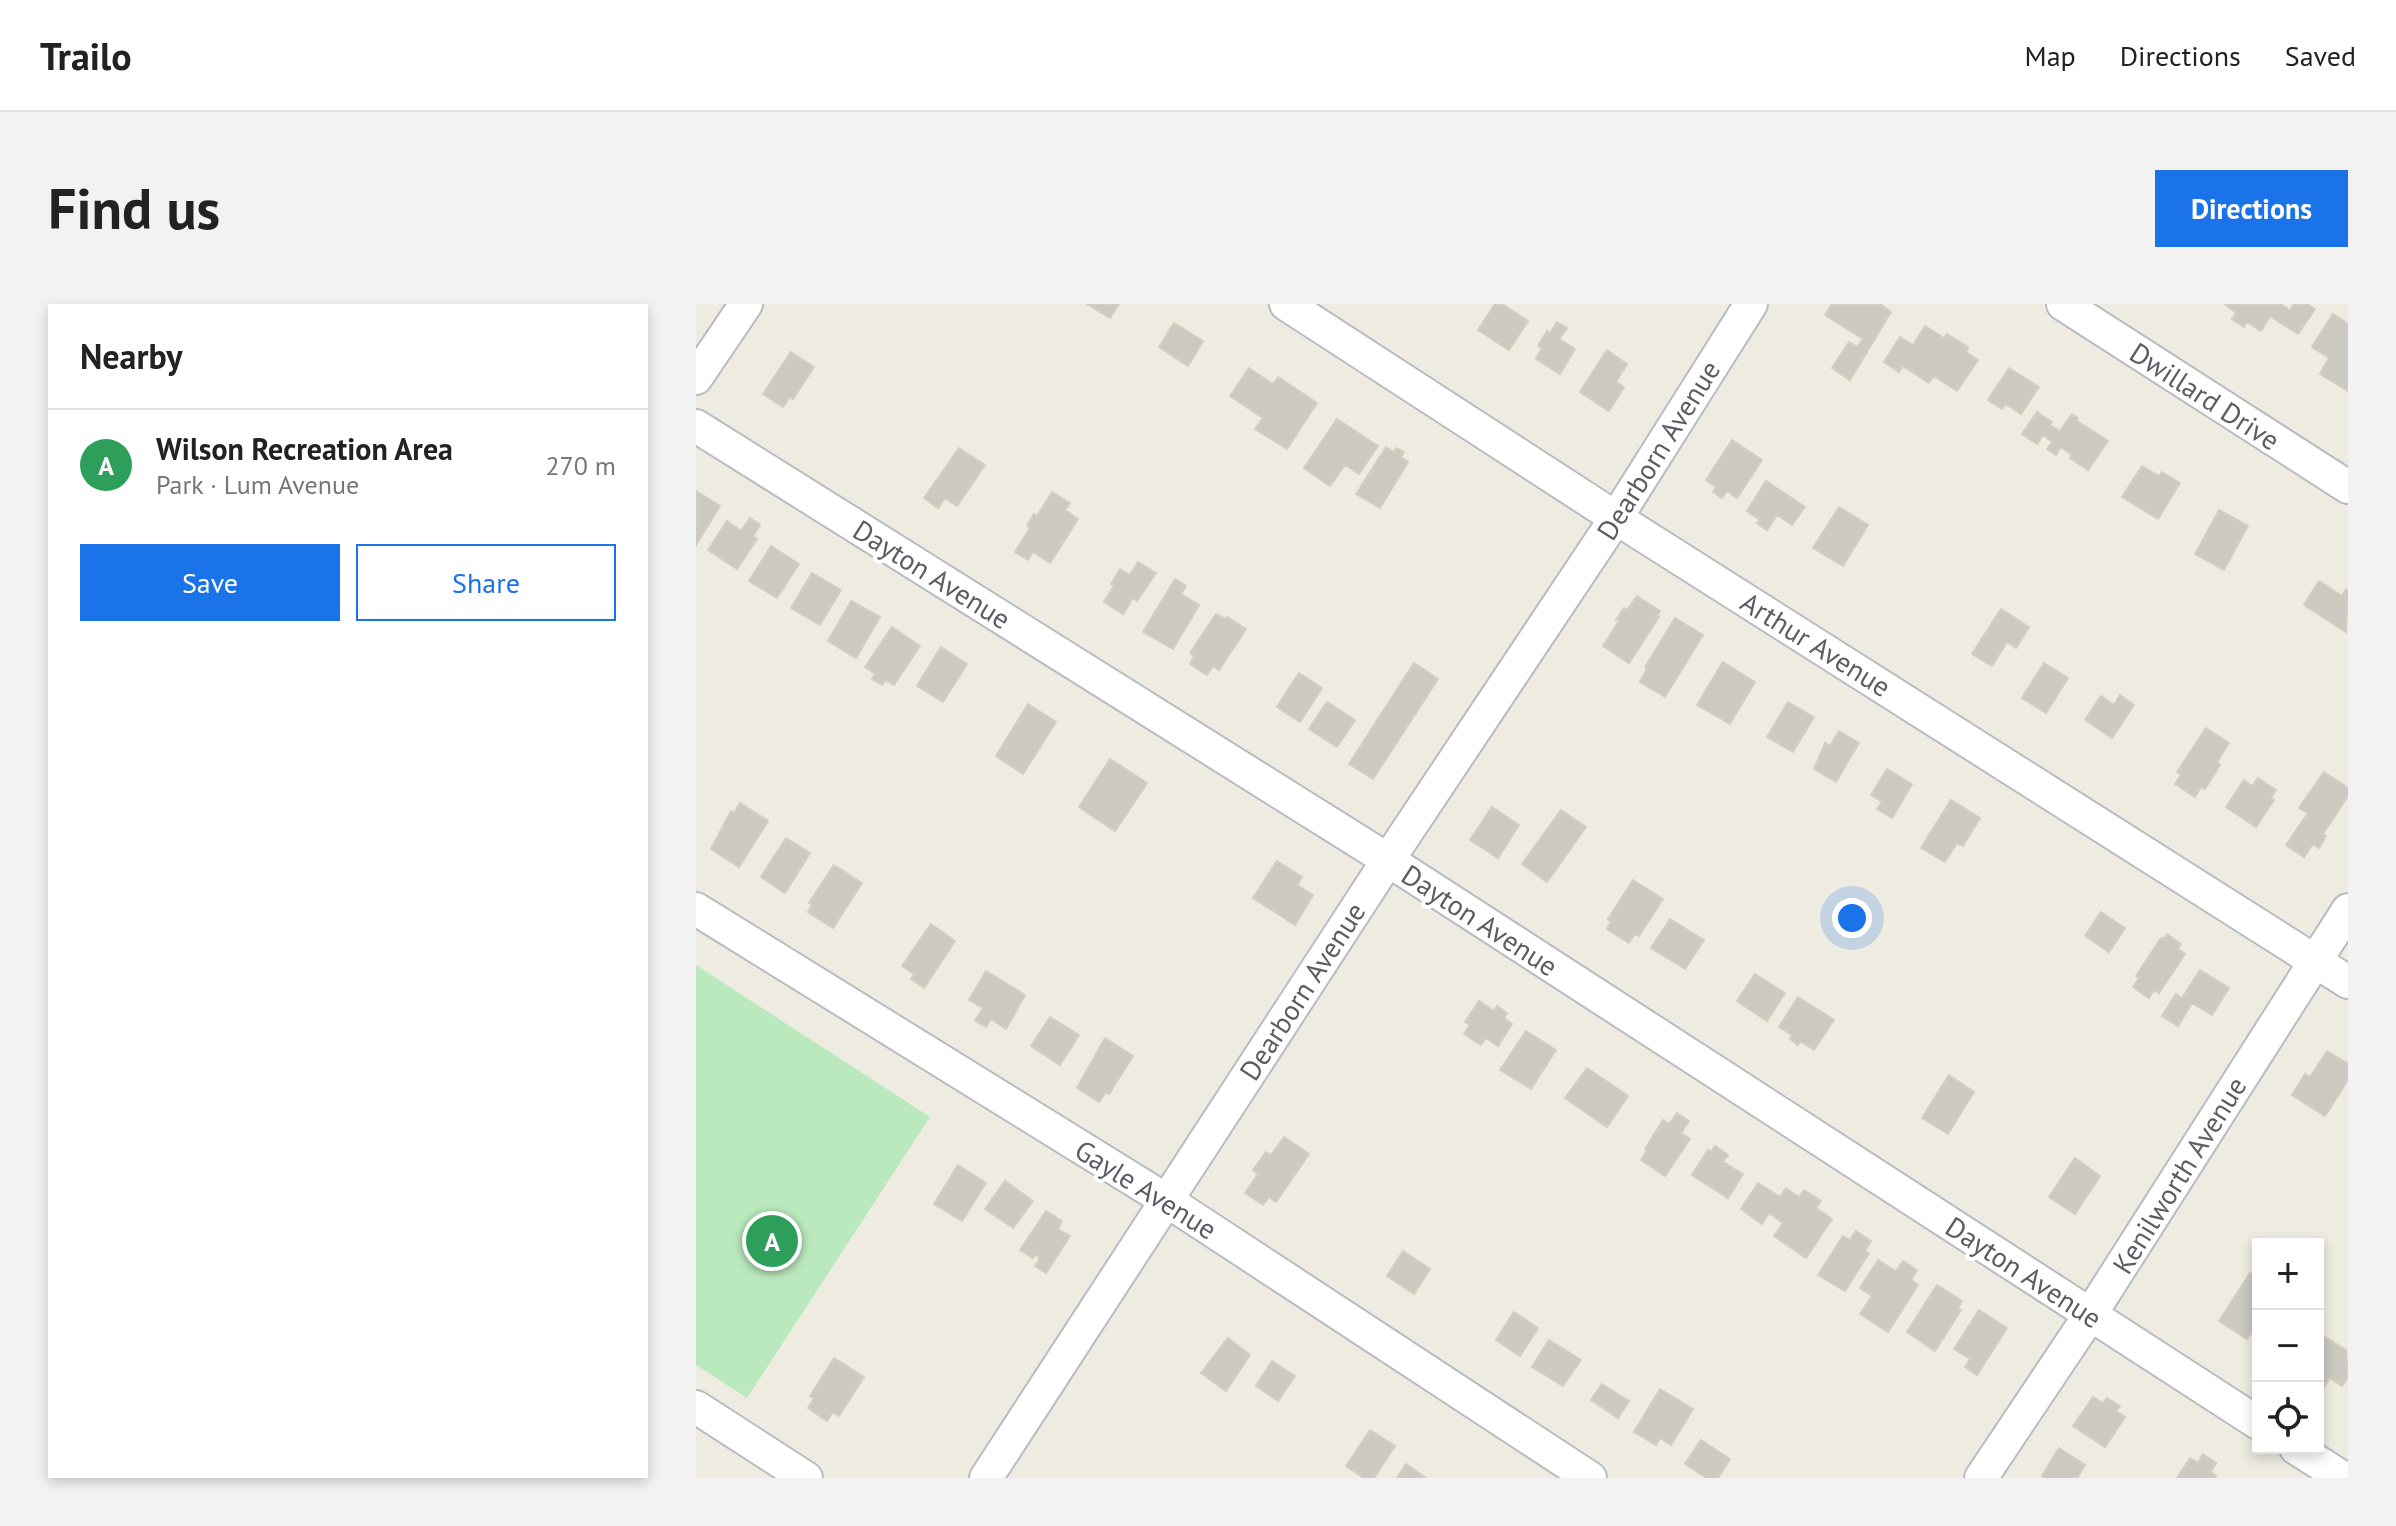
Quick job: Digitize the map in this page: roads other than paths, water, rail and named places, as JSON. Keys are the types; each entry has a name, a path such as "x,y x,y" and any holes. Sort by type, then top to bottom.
{"street":[{"path":"696,378 746,304"},
{"name":"Arthur Avenue","path":"1286,304 1616,518 2348,982"},
{"name":"Dearborn Avenue","path":"986,1478 1388,860 1616,518 1751,304"},
{"name":"Dwillard Drive","path":"2063,304 2348,487"},
{"name":"Dayton Avenue","path":"696,426 1388,860 2252,1419"},
{"name":"Gayle Avenue","path":"696,909 1166,1200 1590,1478"},
{"name":"Kenilworth Avenue","path":"1981,1478 2090,1315 2348,910"},
{"path":"696,1407 806,1478"},
{"path":"2305,1454 2343,1478"}],"place":[{"name":"Wilson Recreation Area","path":"772,1241"}]}
